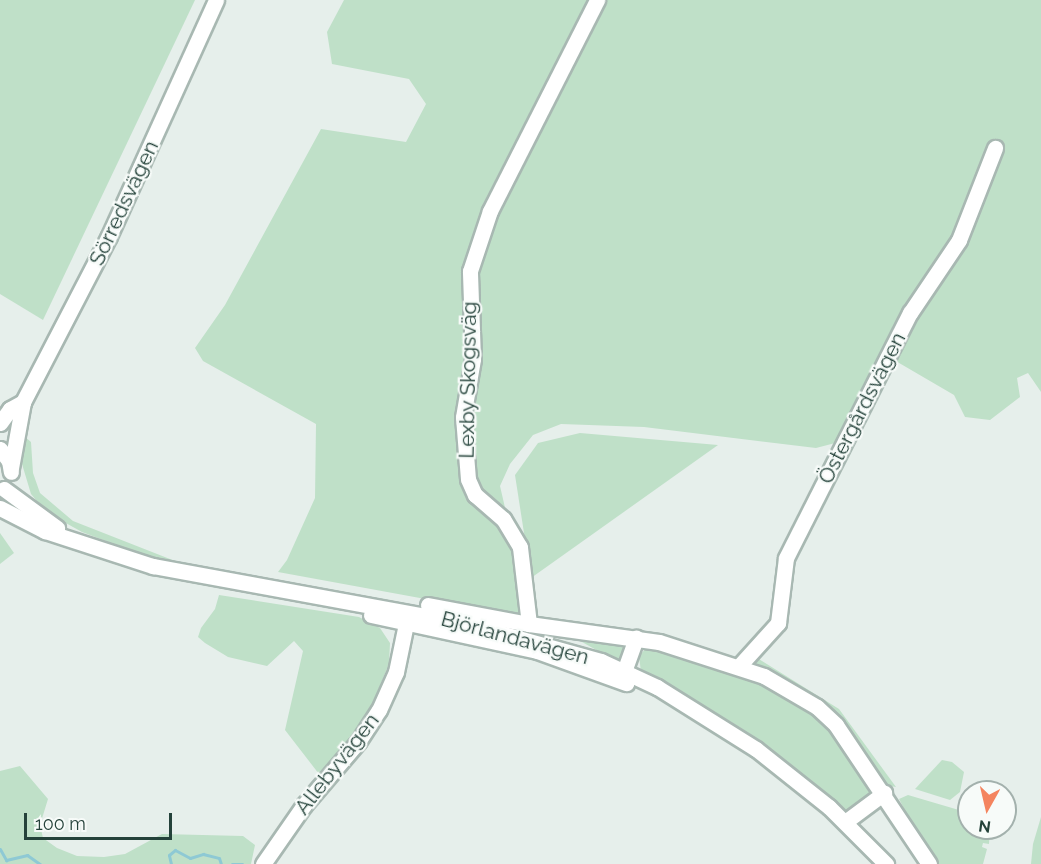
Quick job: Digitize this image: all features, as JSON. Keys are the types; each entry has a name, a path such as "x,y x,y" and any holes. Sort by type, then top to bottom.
{"street":[{"name":"Sörredsvägen","path":"2,490 11,468 23,402 109,236 216,0"},
{"name":"Lexby Skogsväg","path":"529,624 520,547 503,519 474,495 468,479 463,417 473,359 470,271 490,211 597,0"},
{"name":"Östergårdsvägen","path":"740,665 778,623 786,558 910,313 959,240 995,148"},
{"name":"Sörredsvägen","path":"0,423 10,410 23,402"},
{"path":"0,449 11,468"},
{"name":"Björlandavägen","path":"2,490 72,538"},
{"name":"Björlandavägen","path":"0,508 45,531 153,566 302,596 408,612 623,676 714,721 784,769 845,822 886,864"},
{"name":"Björlandavägen","path":"408,612 466,612 529,624"},
{"name":"Allebyvägen","path":"263,864 304,805 358,742 379,710 396,672 408,612"},
{"path":"529,624 636,638 740,665 794,692 824,713 885,793 929,864"},
{"path":"623,676 636,638"},
{"path":"845,822 885,793"}],"green space":[{"path":"0,0 195,0 43,320 0,294"},
{"path":"344,0 1041,0 1041,392 1028,373 1017,378 1020,397 990,420 965,417 954,395 882,353 839,442 816,448 644,427 561,424 533,435 510,464 500,486 521,577 523,617 278,572 287,560 315,498 316,424 203,361 195,348 225,305 321,129 406,142 426,104 409,79 332,64 327,32"},
{"path":"580,433 718,445 531,578 515,475 538,443"},
{"path":"24,436 31,442 33,473 40,493 73,521 175,561 376,598 381,602 161,562 82,532 46,512 31,494 22,464"},
{"path":"0,533 14,553 0,564"},
{"path":"219,595 359,617 380,628 390,643 389,664 365,721 319,774 285,730 303,651 294,641 267,666 228,657 205,643 198,637 201,628 215,609"},
{"path":"575,638 627,645 621,659 614,660"},
{"path":"649,645 762,680 822,719 847,747 875,793 848,814 805,776 735,725 641,672 639,656"},
{"path":"754,656 839,709 896,787 885,785 848,730 791,685 752,664"},
{"path":"942,760 952,762 964,772 962,780 957,780 957,794 950,800 915,789"},
{"path":"20,766 48,799 40,825 43,838 57,848 77,856 104,857 125,854 162,834 243,836 255,845 251,864 0,864 0,771"},
{"path":"908,795 957,809 957,840 989,840 989,844 983,843 982,847 987,849 983,864 933,864 899,799"},
{"path":"1041,817 1041,864 1031,864 1033,844"}],"waterway":[{"path":"0,849 6,860 27,855 40,864"},
{"path":"171,864 169,855 175,850 190,858 203,854 219,858 221,864"},
{"path":"232,864 242,864"}]}
